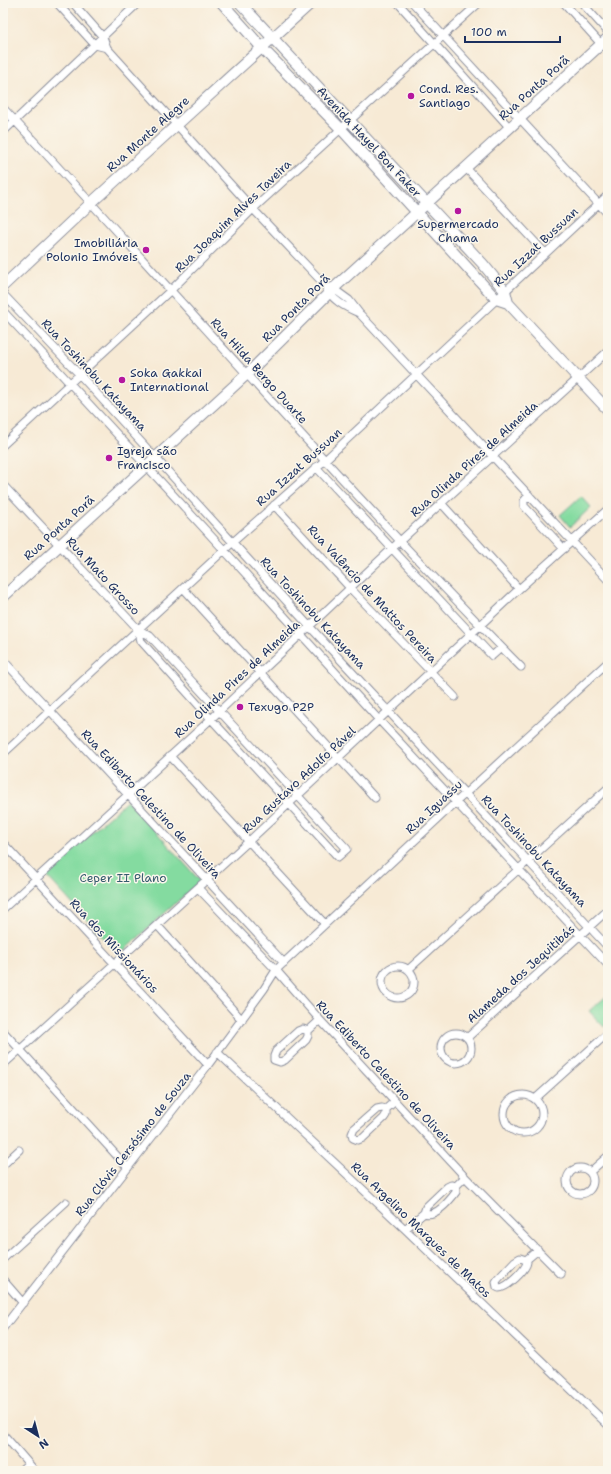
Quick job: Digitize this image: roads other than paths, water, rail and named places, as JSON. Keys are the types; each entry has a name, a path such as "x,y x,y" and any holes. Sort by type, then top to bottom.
{"street":[{"path":"57,3 95,45 107,48"},
{"path":"73,3 103,36 107,48 253,209 344,306 359,313 417,373 492,457 608,580"},
{"path":"4,128 15,120 138,3"},
{"name":"Avenida Hayel Bon Faker","path":"222,3 262,48 341,130 496,299"},
{"path":"240,3 483,264 505,291 508,304"},
{"name":"Rua Monte Alegre","path":"3,286 91,203 311,3"},
{"path":"398,3 510,128"},
{"path":"413,3 608,214"},
{"name":"Rua Joaquim Alves Taveira","path":"3,445 171,290 253,209 479,3"},
{"path":"564,3 606,43"},
{"path":"582,3 608,32"},
{"name":"Rua Ponta Porã","path":"3,597 247,374 329,289 606,43"},
{"name":"Rua Hilda Bergo Duarte","path":"3,108 325,460 521,668"},
{"path":"466,168 545,253"},
{"name":"Rua Izzat Bussuan","path":"3,754 224,550 325,460 608,195"},
{"name":"Rua Toshinobu Katayama","path":"3,294 79,374 155,459 608,947"},
{"path":"496,299 508,304 608,410"},
{"name":"Rua Toshinobu Katayama","path":"3,311 379,720 608,965"},
{"name":"Rua Olinda Pires de Almeida","path":"3,909 220,711 392,548 608,351"},
{"path":"316,467 492,656 501,648"},
{"name":"Rua Mato Grosso","path":"3,485 138,630 150,636 347,849 338,857 288,804 141,641 138,630"},
{"path":"529,495 524,502 524,506 564,548"},
{"path":"441,503 519,590"},
{"name":"Rua Valêncio de Mattos Pereira","path":"274,505 350,588 455,697"},
{"name":"Rua Gustavo Adolfo Pável","path":"3,1065 198,888 430,672 481,627 564,548 608,509"},
{"path":"183,588 375,798"},
{"name":"Rua Ediberto Celestino de Oliveira","path":"3,660 284,963"},
{"name":"Rua Iguassu","path":"276,970 465,793 608,662"},
{"path":"417,760 427,752"},
{"path":"170,756 325,924"},
{"path":"409,969 608,788"},
{"name":"Rua dos Missionários","path":"3,843 208,1065"},
{"name":"Rua Ediberto Celestino de Oliveira","path":"198,888 276,970 394,1102 465,1177 561,1274"},
{"name":"Alameda dos Jequitibás","path":"467,1038 608,910"},
{"path":"157,925 242,1020"},
{"path":"398,965 409,969 414,978 414,988 411,992 407,996 397,998 387,994 384,990 382,979 388,969 392,966 398,965"},
{"name":"Rua Clóvis Cersósimo de Souza","path":"3,1328 218,1052 276,970"},
{"path":"308,1031 303,1029 298,1031 276,1051 274,1060 280,1062 285,1060 306,1040 308,1031 320,1020"},
{"path":"3,1031 128,1168"},
{"name":"Alameda dos Jequitibás","path":"458,1033 467,1038 470,1042 471,1051 466,1060 457,1064 444,1058 440,1048 444,1038 448,1035 458,1033"},
{"path":"536,1099 608,1033"},
{"name":"Rua Argelino Marques de Matos","path":"218,1052 405,1229 608,1425"},
{"path":"518,1095 530,1096 536,1099 542,1110 542,1117 536,1128 530,1132 524,1133 511,1129 505,1119 505,1107 508,1102 518,1095"},
{"path":"386,1109 377,1109 354,1130 352,1134 353,1138 358,1140 363,1138 384,1118 387,1112 386,1109 394,1102"},
{"path":"3,1164 19,1150"},
{"path":"591,1171 608,1156"},
{"path":"424,1213 428,1214 435,1212 456,1192 456,1186 465,1177"},
{"path":"405,1229 424,1213 426,1207 447,1187 451,1185 456,1186"},
{"path":"3,1259 66,1202"},
{"path":"526,1260 538,1250"},
{"path":"520,1258 526,1260 526,1268 507,1285 502,1288 497,1287 496,1284 498,1279 515,1261 520,1258"},
{"path":"3,1280 23,1303"},
{"path":"3,1434 35,1471"},
{"path":"21,1471 29,1464"}],"place":[{"name":"Cond. Res. Santiago","path":"411,96"},
{"name":"Supermercado Chama","path":"458,211"},
{"name":"Imobiliária Polonio Imóveis","path":"146,250"},
{"name":"Soka Gakkai International","path":"122,380"},
{"name":"Igreja são Francisco","path":"109,458"},
{"name":"Texugo P2P","path":"240,707"}],"park label":[{"name":"Ceper II Plano","path":"123,878"}]}
